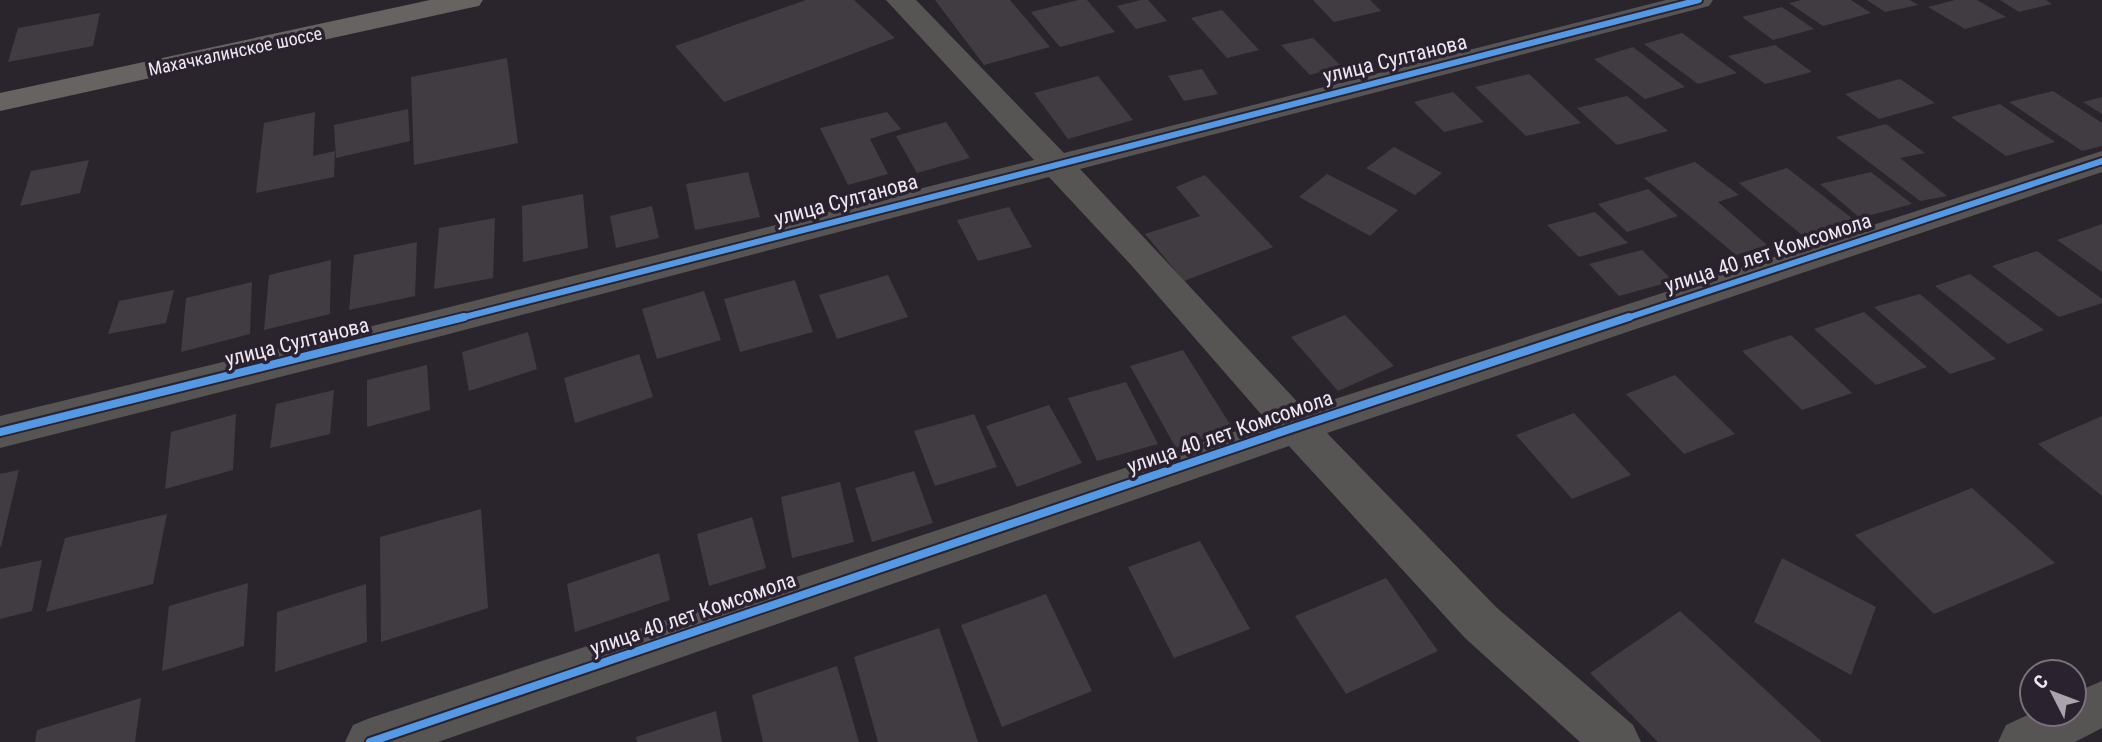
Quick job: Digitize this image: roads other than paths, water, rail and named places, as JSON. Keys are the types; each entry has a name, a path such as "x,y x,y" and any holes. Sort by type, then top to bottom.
{"highway":[{"name":"Махачкалинское шоссе","path":"0,102 469,0"}],"street":[{"path":"900,0 1056,163 1296,427 1481,623 1616,742"},
{"name":"улица Султанова","path":"0,432 324,354 1056,163 1699,0"},
{"name":"улица 40 лет Комсомола","path":"370,742 1296,427 2102,161"},
{"path":"2023,742 2102,704"}]}
